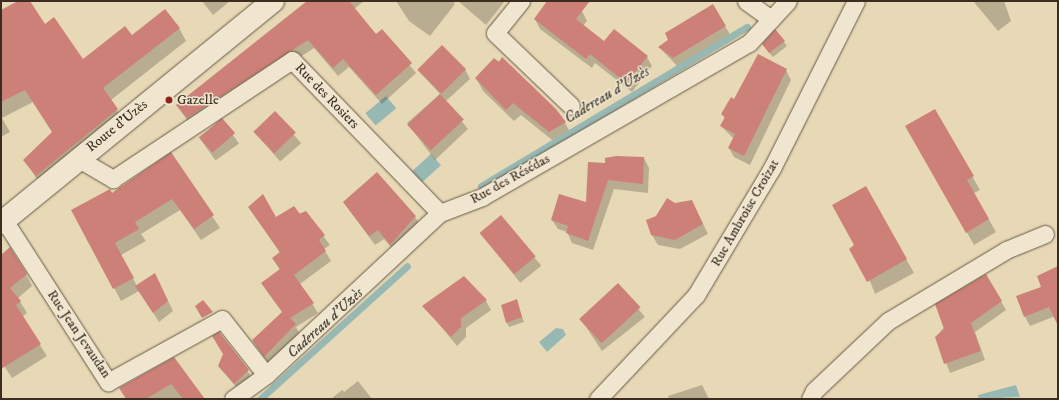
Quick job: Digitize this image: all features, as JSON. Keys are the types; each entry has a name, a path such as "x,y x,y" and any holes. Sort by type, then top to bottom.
{"main road":[{"name":"Route d'Uzès","path":"3,221 77,158 273,1"}],"street":[{"path":"521,1 495,33 571,106"},
{"path":"746,1 771,19"},
{"name":"Rue des Résédas","path":"233,399 266,375 440,213 482,197 749,43 788,1"},
{"name":"Rue Ambroise Croizat","path":"598,399 696,295 772,168 856,1"},
{"name":"Rue des Rosiers","path":"77,158 113,179 292,60 440,213"},
{"name":"Rue Jean Jevaudan","path":"3,221 108,382 222,318 266,375"},
{"path":"810,399 814,390 888,321 1006,250 1045,234"}],"water":[{"path":"386,96 396,108 376,126 365,113"},
{"path":"431,154 441,165 420,184 410,173"},
{"path":"556,328 563,329 566,335 547,352 539,342"},
{"path":"1016,385 1020,397 979,399 978,395"}],"building":[{"path":"18,1 30,1 45,24 54,17 83,59 125,26 132,35 165,9 180,28 103,88 118,109 36,176 23,160 52,132 25,90 1,102 1,10"},
{"path":"307,1 349,1 376,34 382,29 412,63 376,95 343,59 333,68 308,40 187,118 176,105"},
{"path":"547,1 590,1 576,19 604,41 614,29 648,56 626,83 590,54 586,59 534,19"},
{"path":"713,4 726,26 673,58 658,47 668,40 665,33"},
{"path":"775,29 785,41 769,53 762,44"},
{"path":"442,45 466,69 441,94 417,70"},
{"path":"758,54 787,69 744,156 728,148 735,134 720,126 725,117 721,114 731,97 734,99"},
{"path":"502,57 556,109 566,122 549,132 513,103 506,110 475,78 494,58 499,62"},
{"path":"440,94 464,120 431,150 407,125"},
{"path":"935,109 974,176 967,180 989,219 966,233 905,126"},
{"path":"275,111 296,133 274,153 253,132"},
{"path":"222,118 235,133 212,153 199,138"},
{"path":"171,152 214,215 194,229 172,199 135,222 139,229 115,243 134,278 113,289 71,210 110,189 112,193"},
{"path":"616,156 644,157 643,184 608,180 588,241 566,233 568,226 551,220 559,194 586,202 588,162 605,163 605,158"},
{"path":"377,172 416,216 390,245 378,230 369,236 343,202"},
{"path":"866,186 907,259 867,282 849,249 854,245 832,205"},
{"path":"263,194 276,217 294,206 300,214 306,211 325,235 319,240 326,251 294,275 314,303 290,318 296,324 264,357 252,340 282,312 261,283 280,269 272,258 280,252 248,207"},
{"path":"667,198 675,203 692,200 703,224 675,240 651,235 646,220 656,216"},
{"path":"501,215 536,256 514,274 480,233"},
{"path":"10,247 27,274 10,288 21,301 16,305 41,344 1,369 1,255"},
{"path":"1058,266 1058,326 1049,307 1024,317 1016,296 1041,287 1037,276"},
{"path":"155,273 168,301 153,313 135,286"},
{"path":"986,274 1002,301 971,323 981,351 944,364 935,337 944,329 935,304"},
{"path":"464,276 487,300 461,318 461,327 451,337 422,306"},
{"path":"618,283 641,307 602,343 579,319"},
{"path":"517,299 522,317 506,323 501,305"},
{"path":"203,300 213,312 202,318 195,306"},
{"path":"219,332 249,370 234,384 218,366 223,354 212,336"},
{"path":"174,357 205,399 183,399 171,384 146,399 126,399 119,388"}],"waterway":[{"name":"Cadereau d'Uzès","path":"481,186 747,27"},
{"name":"Cadereau d'Uzès","path":"260,399 407,266"}],"place":[{"name":"Gazelle","path":"169,100"}]}
